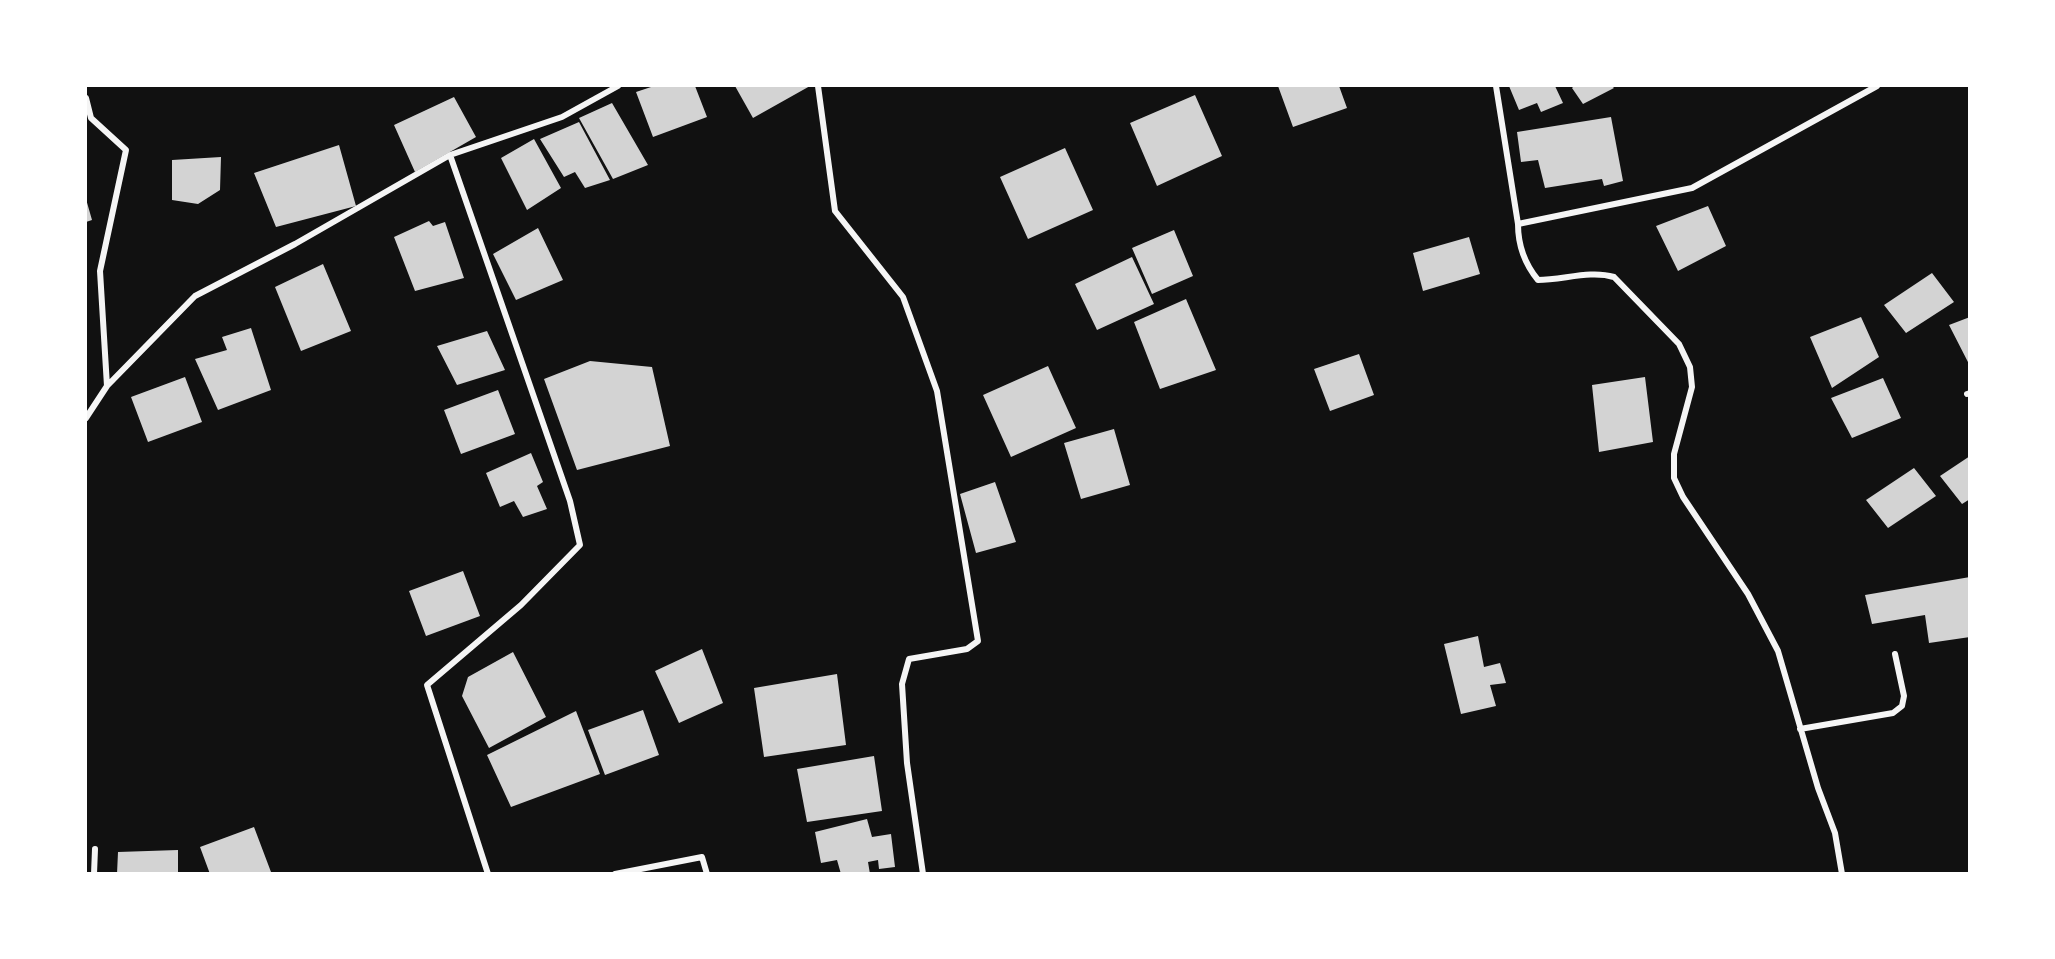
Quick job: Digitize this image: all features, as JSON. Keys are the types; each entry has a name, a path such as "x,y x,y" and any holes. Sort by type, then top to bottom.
{"street":[{"path":"86,418 107,387 195,296 295,244 450,155 562,117 618,86"},
{"path":"818,86 835,211 903,297 937,391 978,641 967,649 909,659 903,684 907,763 923,873"},
{"path":"1496,86 1518,224 1518,240 1527,267 1538,280 1558,280 1601,273 1614,277 1679,344 1690,368 1692,387 1674,454 1674,478 1683,497 1748,594 1778,651 1800,729 1835,833 1842,873"},
{"path":"1518,224 1692,188 1877,86"},
{"path":"86,98 91,118 126,150 100,271 107,387"},
{"path":"450,155 570,501 580,545 521,605 427,685 488,873"},
{"path":"1800,729 1893,713 1902,706 1904,696 1895,654"},
{"path":"94,873 95,849"},
{"path":"615,873 702,857 707,873"}],"building":[{"path":"654,86 695,86 707,117 653,137 636,92"},
{"path":"735,86 810,86 753,118"},
{"path":"1278,86 1339,86 1347,108 1293,127"},
{"path":"1509,86 1555,86 1563,103 1541,112 1537,103 1519,110"},
{"path":"1574,86 1612,86 1614,88 1583,104 1572,88"},
{"path":"1195,95 1222,156 1157,186 1130,123"},
{"path":"454,97 476,137 415,172 394,125"},
{"path":"612,103 648,165 613,179 579,118"},
{"path":"1611,117 1623,181 1604,186 1602,179 1545,188 1538,160 1521,162 1517,132"},
{"path":"579,122 610,180 585,188 575,172 564,177 540,139"},
{"path":"534,139 561,188 527,210 501,158"},
{"path":"339,145 356,206 276,227 254,173"},
{"path":"1065,148 1093,210 1028,239 1000,177"},
{"path":"221,157 220,190 198,204 172,200 172,160"},
{"path":"86,199 92,220 86,222"},
{"path":"1708,206 1726,246 1678,271 1656,226"},
{"path":"429,221 433,226 445,222 464,278 415,291 394,237"},
{"path":"538,228 563,280 516,300 493,254"},
{"path":"1174,230 1193,276 1152,294 1132,248"},
{"path":"1469,237 1480,274 1423,291 1413,253"},
{"path":"1132,257 1154,304 1097,330 1075,284"},
{"path":"323,264 351,331 301,351 275,287"},
{"path":"1932,273 1954,302 1906,333 1884,305"},
{"path":"1186,299 1216,370 1160,389 1134,322"},
{"path":"1861,317 1879,357 1832,388 1810,337"},
{"path":"1970,317 1970,366 1949,325"},
{"path":"251,328 271,390 218,410 195,359 227,350 222,337"},
{"path":"487,331 505,370 457,385 437,346"},
{"path":"1359,354 1374,395 1330,411 1314,369"},
{"path":"590,361 652,367 670,446 577,470 544,379"},
{"path":"1048,366 1076,428 1011,457 983,395"},
{"path":"185,377 202,422 148,442 131,397"},
{"path":"1645,377 1653,442 1599,452 1592,385"},
{"path":"1883,378 1901,418 1852,438 1831,398"},
{"path":"498,390 515,434 461,454 444,410"},
{"path":"1114,429 1130,485 1081,499 1064,443"},
{"path":"531,453 543,482 537,486 547,509 523,517 514,501 500,507 486,473"},
{"path":"1970,456 1970,499 1962,504 1940,476"},
{"path":"1914,468 1936,496 1888,528 1866,500"},
{"path":"995,482 1016,542 976,553 960,494"},
{"path":"463,571 480,616 426,636 409,591"},
{"path":"1970,577 1970,637 1929,643 1925,615 1872,624 1865,595"},
{"path":"1478,636 1484,667 1500,663 1506,683 1490,685 1496,706 1461,714 1444,644"},
{"path":"702,649 723,703 679,723 655,671"},
{"path":"513,652 546,717 489,748 462,696 468,677"},
{"path":"837,674 846,745 764,757 754,688"},
{"path":"643,710 659,755 605,775 588,730"},
{"path":"576,711 600,774 511,807 487,755"},
{"path":"874,756 882,811 807,822 797,769"},
{"path":"867,819 872,837 891,834 895,867 879,869 878,860 868,862 870,874 841,874 837,860 821,863 815,832"},
{"path":"254,827 271,872 210,874 200,847"},
{"path":"178,850 178,874 117,874 118,852"}]}
